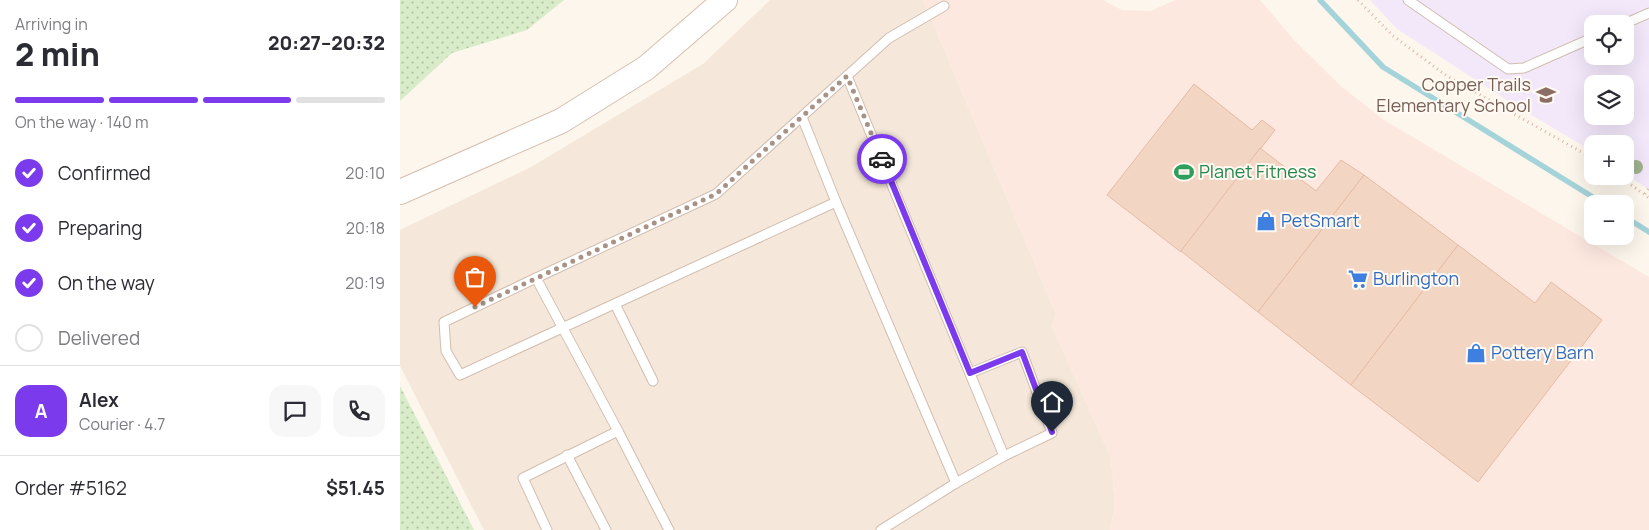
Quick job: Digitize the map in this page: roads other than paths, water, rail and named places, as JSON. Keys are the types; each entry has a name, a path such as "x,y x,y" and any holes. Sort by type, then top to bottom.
{"street":[{"path":"400,192 569,116 646,68 724,0"}],"lane":[{"path":"1408,0 1508,69 1524,68 1584,42"},
{"path":"836,202 460,375 446,351 444,322 716,194 889,38 944,6"},
{"path":"1634,20 1649,13"},
{"path":"847,76 1004,456"},
{"path":"802,117 836,202 956,483"},
{"path":"536,278 669,530"},
{"path":"615,304 653,381"},
{"path":"881,530 956,483 1052,432 1022,352 970,373"},
{"path":"547,530 523,478 566,455 618,431"},
{"path":"566,455 606,530"}],"waterway":[{"path":"1320,0 1383,67 1589,195"},
{"path":"1634,223 1649,232"}],"place":[{"name":"Copper Trails Elementary School","path":"1546,95"},
{"name":"Planet Fitness","path":"1184,172"},
{"name":"PetSmart","path":"1266,221"},
{"name":"Burlington","path":"1358,279"},
{"name":"Pottery Barn","path":"1476,353"}]}
